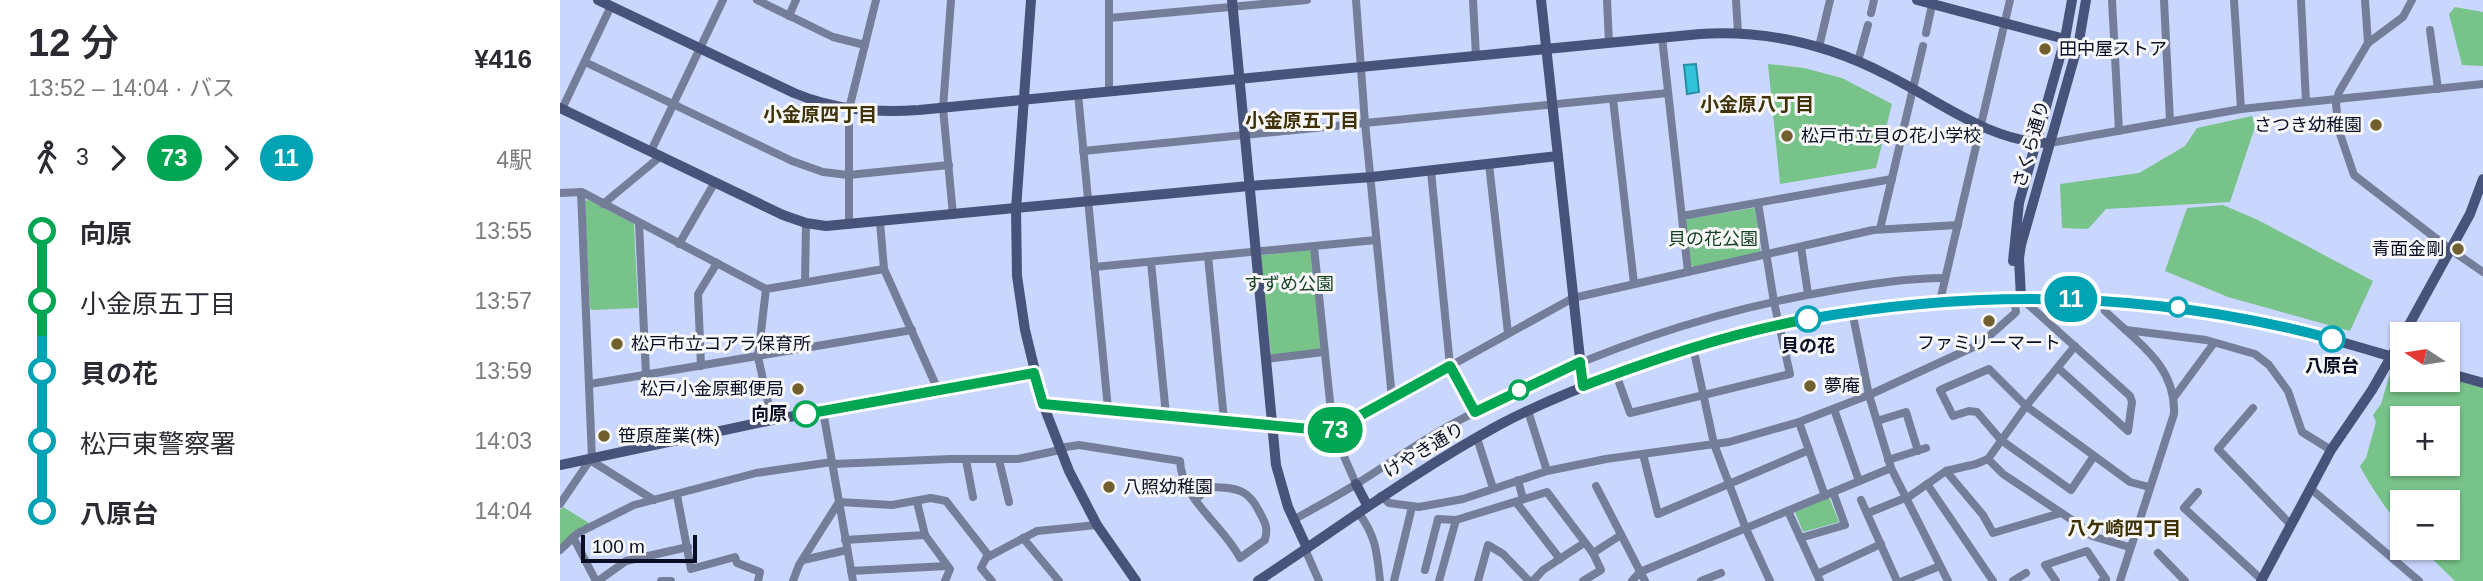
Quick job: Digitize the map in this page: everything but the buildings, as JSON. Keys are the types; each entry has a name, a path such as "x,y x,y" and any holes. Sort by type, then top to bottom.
{"street":[{"path":"598,0 802,97 849,109 884,112 1662,37 1738,33 1819,47 1858,61 1980,126 2035,143 2050,143 2241,109 2483,84"},
{"path":"603,204 656,154 673,104 723,0"},
{"path":"757,0 833,37 865,45"},
{"path":"789,16 796,0"},
{"path":"849,225 849,109 876,0"},
{"path":"951,0 943,108 953,215"},
{"path":"1031,0 1016,209 1019,294 1034,373 1059,449 1097,525 1136,581"},
{"path":"1109,0 1109,91"},
{"path":"1170,0 1170,12"},
{"path":"1109,18 1232,3 1307,0"},
{"path":"1356,0 1365,123 1392,398"},
{"path":"1473,0 1476,56"},
{"path":"1541,0 1583,386"},
{"path":"1607,0 1609,43"},
{"path":"1736,0 1738,33"},
{"path":"1819,47 1830,0"},
{"path":"1871,13 1874,0"},
{"path":"1917,0 1933,2 2065,39"},
{"path":"1940,301 2010,0"},
{"name":"さくら通り","path":"2018,298 2013,247 2016,218 2065,39 2072,0"},
{"name":"さくら通り","path":"2018,298 2021,245 2079,41 2086,0"},
{"path":"2112,0 2119,131"},
{"path":"2164,0 2170,121"},
{"path":"2234,0 2241,109"},
{"path":"2301,0 2306,102"},
{"path":"2365,0 2368,43"},
{"path":"2412,0 2403,17 2368,43 2336,100 2336,117 2354,175 2483,272"},
{"path":"1926,33 1933,2"},
{"path":"1232,3 1276,465 1293,520 1319,581"},
{"path":"611,6 561,108 783,215 806,223 849,225 1249,186 1372,177 1558,156"},
{"path":"1858,61 1868,25"},
{"path":"2430,30 2438,89"},
{"path":"1662,37 1688,272"},
{"path":"1880,229 1923,46"},
{"path":"585,62 807,167 823,172 848,175 949,166"},
{"path":"1083,151 1668,93"},
{"path":"1078,94 1108,409"},
{"path":"1613,99 1634,284"},
{"path":"1489,164 1508,333"},
{"path":"1431,171 1450,366 1475,412"},
{"path":"1682,216 1892,179"},
{"path":"2410,322 2470,214 2483,179"},
{"path":"679,244 715,182"},
{"path":"560,192 581,192 766,289 884,269"},
{"path":"560,503 591,460 581,192"},
{"path":"1616,374 1630,413 1790,374 1774,302 1758,203"},
{"path":"880,222 884,269 938,390"},
{"path":"639,223 646,375"},
{"path":"805,282 806,223"},
{"path":"1043,404 1332,431 1573,298 1880,229 1958,225"},
{"path":"1094,267 1376,240"},
{"path":"1314,247 1332,431 1356,484 1372,531 1380,581"},
{"path":"1801,247 1808,294"},
{"path":"1208,256 1224,420"},
{"path":"1151,262 1166,415"},
{"path":"701,366 698,294 717,263"},
{"path":"1293,520 1475,412 1580,362 1690,324 1808,294 1888,282 1945,278"},
{"path":"766,289 758,357 772,419"},
{"path":"2018,298 2130,396 2132,402 2128,431 2058,368"},
{"path":"1381,496 1389,503 1412,507 1449,502 1547,471 1729,442 1799,422 1869,395 1980,344 2014,315 2018,298"},
{"name":"けやき通り","path":"1258,581 1273,577 1306,548 1381,496 1477,438 1528,411 1583,386 1693,347 1779,324 1852,311 1940,301 2018,298 2103,300 2236,316 2293,328 2390,356"},
{"path":"2103,300 2105,312 2160,364 2169,377 2175,396 2174,414 2120,581"},
{"path":"1852,311 1869,395 1889,464 1948,581"},
{"path":"590,384 912,330"},
{"path":"2125,330 2214,343 2255,354 2269,365 2288,391 2302,432 2331,450"},
{"path":"2175,396 2214,343"},
{"path":"1868,513 1905,498 1945,471 1988,459 2026,406 2075,346"},
{"path":"1693,347 1714,444 1746,529 1770,581"},
{"path":"1265,359 1324,352"},
{"path":"2198,492 2184,508 2261,580 2331,450 2390,368"},
{"path":"2094,456 2071,490 2001,440 1977,412 1969,411 1953,416 1940,390 1989,369 2026,406 2130,482 2149,487"},
{"path":"560,465 772,419 1034,373"},
{"path":"2460,376 2483,383"},
{"path":"2253,408 2218,449 2291,525"},
{"path":"1834,409 1859,481"},
{"path":"823,411 852,578 947,566"},
{"path":"1528,411 1547,471"},
{"path":"1632,581 1640,572 1859,481 1922,449 1906,412 1877,421"},
{"path":"1799,422 1809,450 1845,525 1800,538"},
{"path":"1477,438 1493,488"},
{"path":"560,550 573,537 634,505 756,473 832,463 1018,459 1079,445 1180,461 1181,470 1195,500 1231,542 1240,558 1265,540 1268,528 1254,500 1239,490 1210,487 1195,500"},
{"path":"1643,454 1658,514 1809,450"},
{"path":"1988,459 2003,474 2092,536 2129,547"},
{"path":"591,460 654,500"},
{"path":"966,460 973,497"},
{"path":"999,460 1009,502"},
{"path":"1945,471 1983,515 1993,533 2061,513"},
{"path":"1518,481 1519,501 1560,559"},
{"path":"1927,484 1993,581"},
{"path":"1595,486 1645,581"},
{"path":"2310,488 2419,581"},
{"path":"1425,570 1438,519 1456,520 1547,492 1592,553 1601,570 1583,581"},
{"path":"677,495 691,569 735,557 737,563 760,572 758,581"},
{"path":"839,502 892,505 931,498 946,502 989,556"},
{"path":"1861,500 1897,581"},
{"path":"793,581 839,502"},
{"path":"917,502 925,535 950,569 945,581"},
{"path":"1394,581 1412,507"},
{"path":"1788,511 1818,578 1881,544"},
{"path":"1439,581 1456,520"},
{"path":"992,581 981,568 989,556 1037,531 1097,525"},
{"path":"845,540 925,535"},
{"path":"1592,553 1621,536"},
{"path":"573,537 597,581 626,561 688,547"},
{"path":"1023,538 1059,581"},
{"path":"1478,581 1488,545 1503,554 1531,581 1584,543"},
{"path":"803,560 847,550"},
{"path":"2056,581 2045,565 2087,551 2106,579 2102,581"},
{"path":"2158,553 2185,581"},
{"path":"1903,581 1940,566"},
{"path":"1700,581 1721,573"},
{"path":"2013,581 2026,573"},
{"path":"661,581 671,581"}],"green space":[{"path":"2455,7 2483,12 2483,66 2462,65 2449,14"},
{"path":"1768,64 1804,68 1842,78 1892,104 1876,168 1780,184"},
{"path":"2252,116 2255,127 2230,202 2106,209 2088,229 2062,228 2060,184 2139,173 2185,146 2197,128"},
{"path":"589,200 634,224 638,308 590,308 585,201"},
{"path":"2223,205 2258,220 2373,281 2350,331 2228,297 2165,271 2187,208"},
{"name":"貝の花公園","path":"1753,208 1761,253 1694,268 1691,265 1685,222 1687,219"},
{"name":"すずめ公園","path":"1309,250 1312,253 1321,347 1319,351 1271,355 1260,257"},
{"path":"2390,373 2390,392 2460,392 2460,381 2483,388 2483,581 2455,581 2433,560 2460,560 2460,490 2390,490 2390,512 2386,507 2360,466 2366,458 2376,422 2373,415 2381,404"},
{"path":"1829,497 1839,522 1803,532 1795,512"},
{"path":"563,507 589,523 560,545 560,510"}],"shaded area":[{"path":"1696,64 1699,92 1687,94 1684,65"}],"bus line":[{"name":"11","path":"1808,319 1940,301 2082,299 2147,303 2236,316 2332,339"},
{"name":"73","path":"806,414 1034,373 1043,404 1332,431 1450,366 1475,412 1580,362 1583,386 1693,347 1808,319"}],"place":[{"name":"田中屋ストア","path":"2045,49"},
{"name":"さつき幼稚園","path":"2376,125"},
{"name":"松戸市立貝の花小学校","path":"1787,136"},
{"name":"青面金剛","path":"2458,249"},
{"name":"貝の花","path":"1808,319"},
{"name":"ファミリーマート","path":"1989,321"},
{"name":"八原台","path":"2332,339"},
{"name":"松戸市立コアラ保育所","path":"617,344"},
{"name":"夢庵","path":"1810,386"},
{"name":"松戸小金原郵便局","path":"798,389"},
{"name":"向原","path":"806,414"},
{"name":"笹原産業(株)","path":"604,436"},
{"name":"八照幼稚園","path":"1109,487"}],"district":[{"name":"小金原八丁目","path":"1757,104"},
{"name":"小金原四丁目","path":"820,114"},
{"name":"小金原五丁目","path":"1302,120"},
{"name":"八ケ崎四丁目","path":"2124,528"}]}
